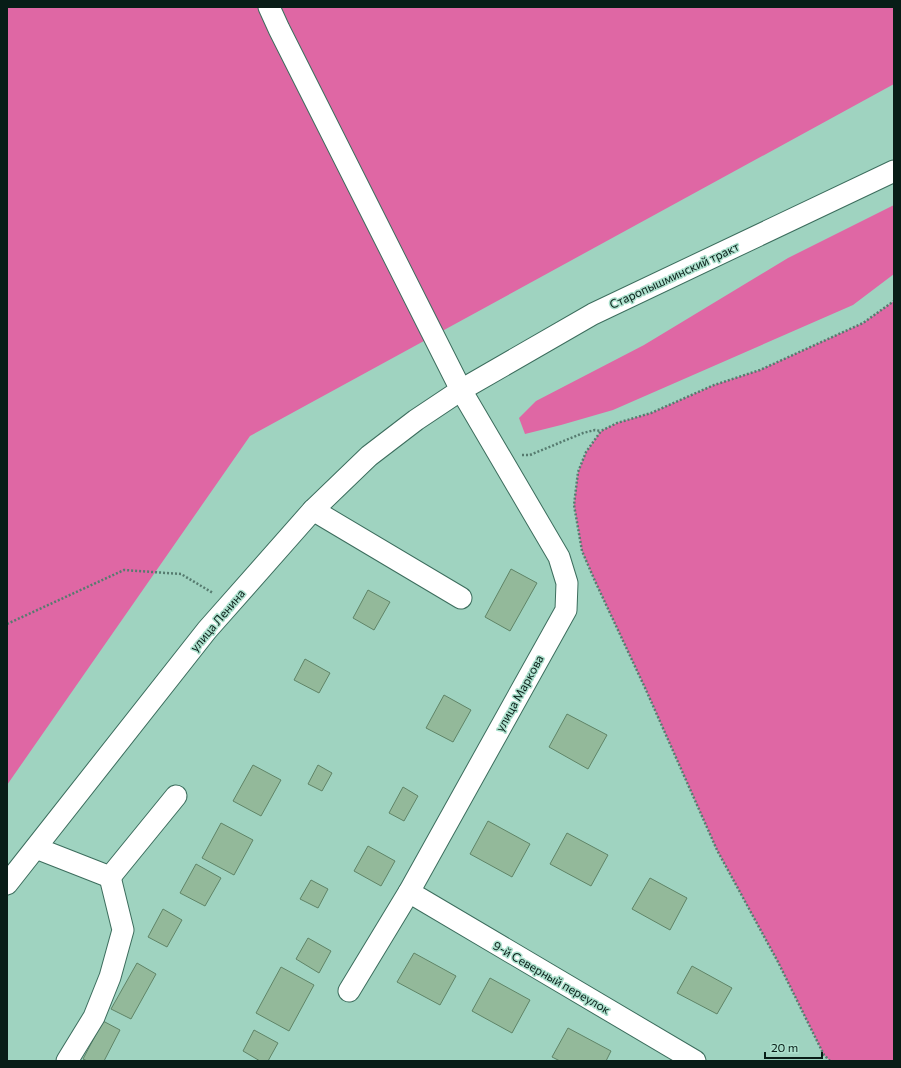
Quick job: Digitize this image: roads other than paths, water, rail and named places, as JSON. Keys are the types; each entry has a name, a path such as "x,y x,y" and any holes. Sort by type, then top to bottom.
{"street":[{"name":"улица Маркова","path":"269,7 461,390 559,557 567,583 566,610 408,892 349,991"},
{"name":"Старопышминский тракт","path":"461,390 593,314 894,171"},
{"name":"улица Ленина","path":"7,884 207,630 313,510 369,456 416,420 461,390"},
{"path":"313,510 461,598"},
{"path":"110,877 176,796"},
{"path":"36,848 110,877"},
{"path":"67,1061 94,1017 110,977 123,930 110,877"},
{"name":"9-й Северный переулок","path":"408,892 695,1061"}]}
